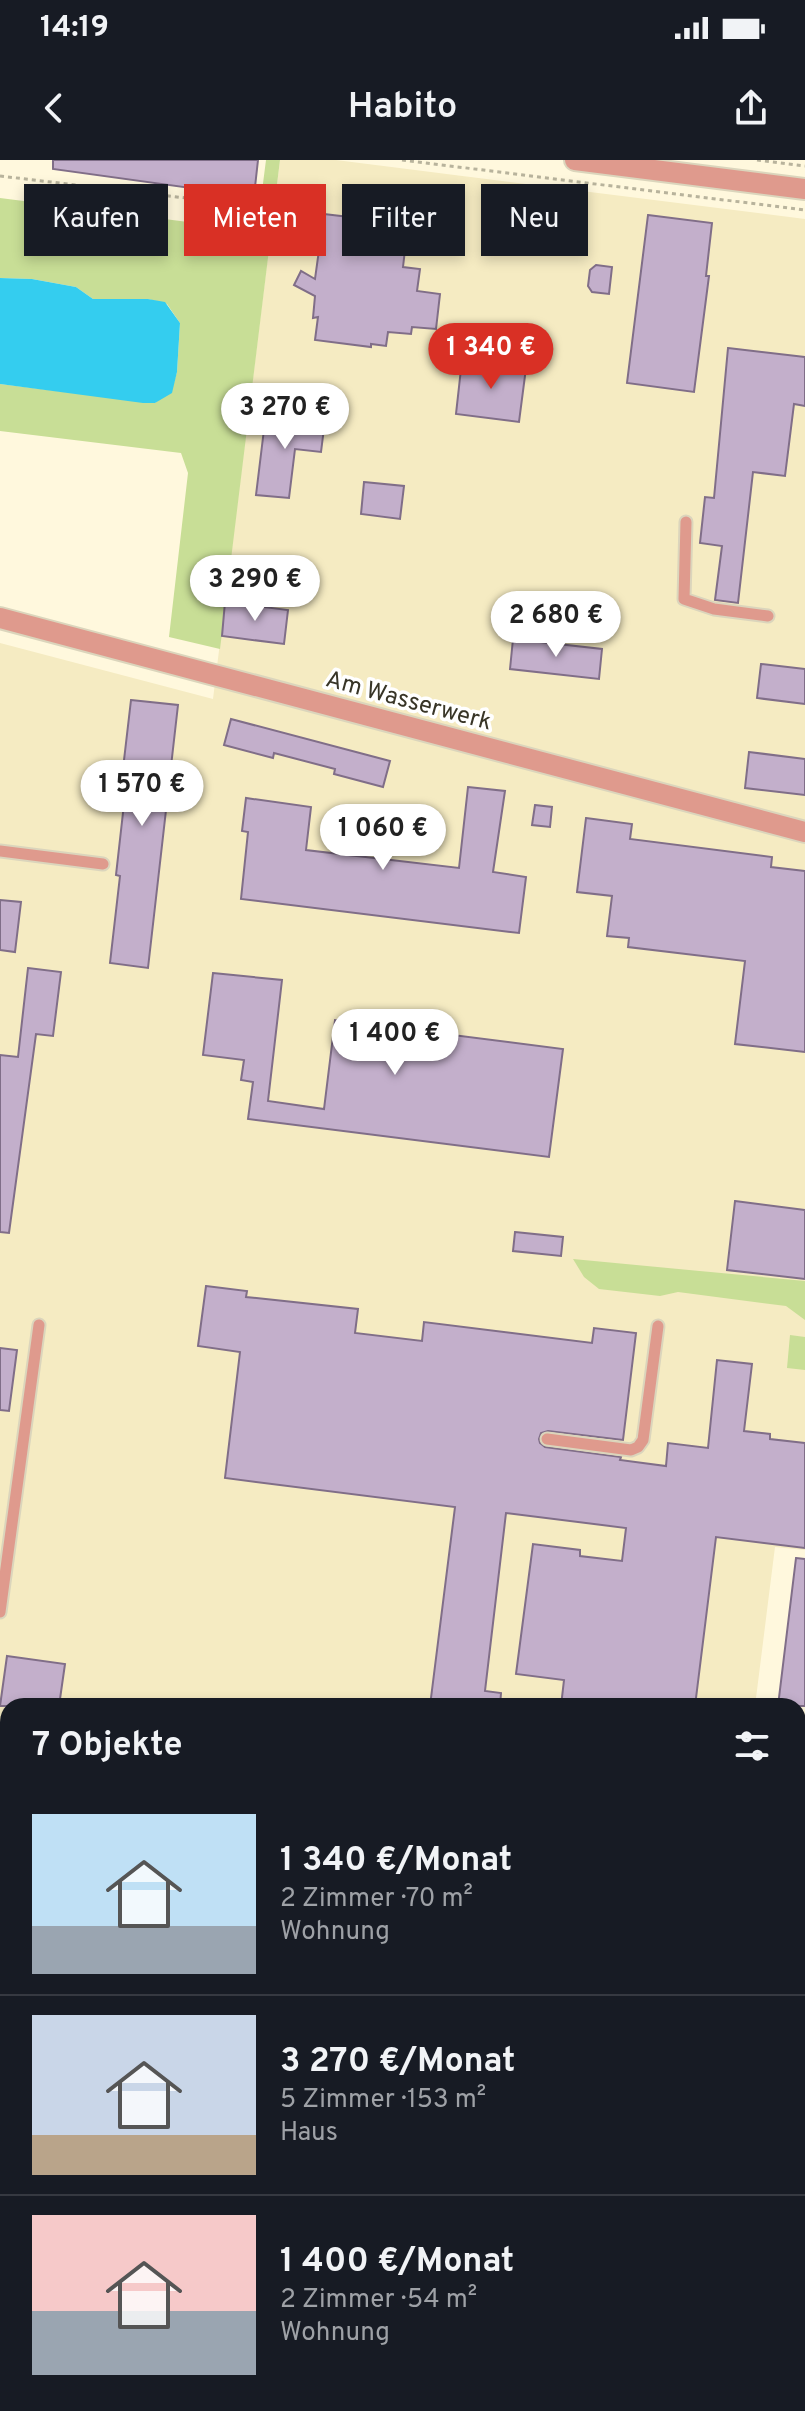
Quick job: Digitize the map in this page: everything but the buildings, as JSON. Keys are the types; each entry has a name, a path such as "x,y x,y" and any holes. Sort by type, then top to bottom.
{"street":[{"path":"575,160 805,189"},
{"name":"Am Wasserwerk","path":"0,618 805,832"}],"lane":[{"path":"686,522 684,599 714,609 768,616"},
{"path":"0,851 103,864"},
{"path":"0,1612 39,1325"},
{"path":"547,1439 631,1450 638,1447 643,1440 658,1326"}],"path":[{"path":"402,160 805,210"},
{"path":"757,160 805,166"},
{"path":"0,176 184,198"}],"shaded area":[{"path":"280,160 336,160 527,184 481,184 481,256 588,256 588,192 805,219 805,1550 775,1547 756,1698 0,1698 0,643 213,699 268,256 326,256 326,184 277,184"}],"green space":[{"path":"266,160 280,160 277,184 263,184"},
{"path":"0,198 24,201 24,256 168,256 168,219 184,221 184,256 268,256 220,649 169,637 188,473 181,453 0,431 0,384 155,403 172,389 177,372 180,323 167,304 148,299 93,299 76,287 32,279 0,278"},
{"path":"573,1259 805,1281 805,1320 786,1306 678,1292 660,1296 599,1289 584,1277"},
{"path":"790,1335 805,1337 805,1370 787,1368"}],"water":[{"path":"0,278 32,279 76,287 93,299 165,302 180,323 177,372 172,393 155,403 143,403 0,384"}]}
